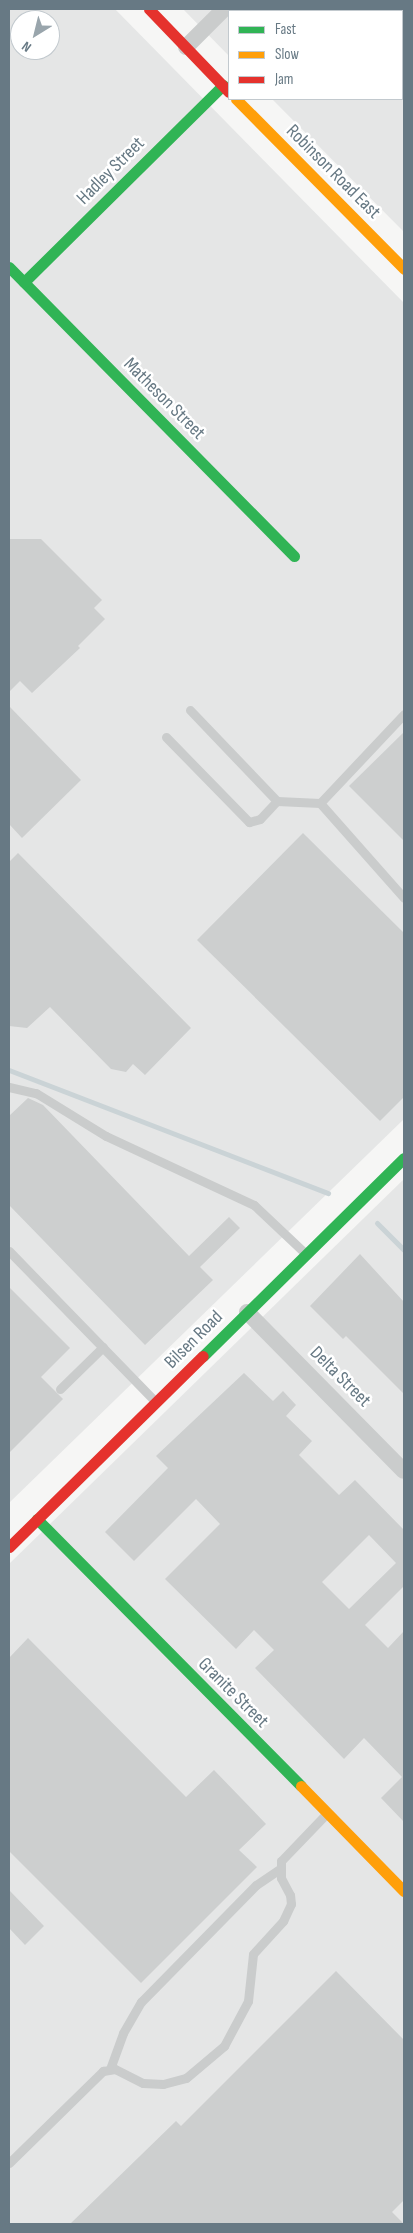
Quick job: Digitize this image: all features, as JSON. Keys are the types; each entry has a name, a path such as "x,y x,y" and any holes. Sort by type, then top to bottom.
{"street":[{"path":"149,9 226,88"},
{"path":"186,47 224,9"},
{"name":"Hadley Street","path":"24,282 226,88"},
{"name":"Robinson Road East","path":"237,100 404,270"},
{"name":"Matheson Street","path":"9,267 294,556"},
{"name":"Bilsen Road","path":"9,1545 404,1158"},
{"name":"Delta Street","path":"248,1312 404,1471"},
{"name":"Granite Street","path":"37,1519 404,1891"}],"lane":[{"path":"190,710 278,801 320,803 404,898"},
{"path":"320,803 404,714"},
{"path":"166,737 249,822 260,819 278,801"},
{"path":"9,1087 36,1093 106,1136 254,1205 307,1254"},
{"path":"9,1251 156,1402"},
{"path":"60,1389 103,1347"},
{"path":"110,2069 123,2033 141,2002 256,1885 280,1869 285,1855 327,1814"},
{"path":"9,2163 103,2071 110,2069 124,2072 142,2083 163,2084 186,2078 224,2046 248,2001 253,1954 283,1921 291,1904 280,1869"}],"shaded area":[{"path":"9,9 115,9 404,303 404,1119 9,1503"},
{"path":"183,9 404,9 404,232 273,100 403,100 403,10 228,10 228,55"},
{"path":"404,1179 404,2224 9,2224 9,1564"}],"building":[{"path":"9,539 41,539 102,600 94,608 105,619 78,646 80,648 32,693 20,681 9,692"},
{"path":"9,706 81,780 22,838 9,824"},
{"path":"404,732 404,841 349,786"},
{"path":"303,833 404,933 404,1097 380,1121 197,940"},
{"path":"18,853 191,1028 145,1075 133,1064 126,1072 111,1069 50,1007 27,1028 9,1026 9,862"},
{"path":"28,1098 43,1105 189,1256 229,1217 240,1228 200,1267 213,1280 145,1345 9,1205 9,1116"},
{"path":"360,1254 404,1302 404,1394 346,1336 343,1339 310,1306"},
{"path":"9,1287 70,1348 41,1377 63,1399 9,1453"},
{"path":"244,1373 273,1401 283,1391 296,1405 286,1416 312,1441 299,1455 339,1495 355,1480 404,1530 404,1586 365,1625 388,1648 404,1631 404,1822 381,1798 402,1777 364,1738 344,1759 255,1668 274,1650 254,1630 236,1649 165,1579 220,1524 196,1499 134,1561 105,1532 168,1468 156,1456","holes":["369,1535 396,1563 349,1609 322,1582"]},
{"path":"28,1638 186,1797 214,1770 266,1824 239,1850 257,1867 141,1983 9,1851 9,1658"},
{"path":"9,1890 44,1926 25,1945 9,1928"},
{"path":"336,1971 404,2040 404,2200 392,2212 404,2224 70,2224 176,2121 181,2126"}],"waterway":[{"path":"9,1070 328,1193"},
{"path":"377,1223 404,1250"}],"traffic: fast":[{"path":"24,282 223,85"},
{"path":"9,267 294,556"},
{"path":"203,1356 404,1158"},
{"path":"37,1519 301,1786"}],"traffic: slow":[{"path":"237,100 404,269"},
{"path":"301,1786 404,1891"}],"traffic: jam":[{"path":"149,9 228,91"},
{"path":"9,1547 203,1356"}]}
